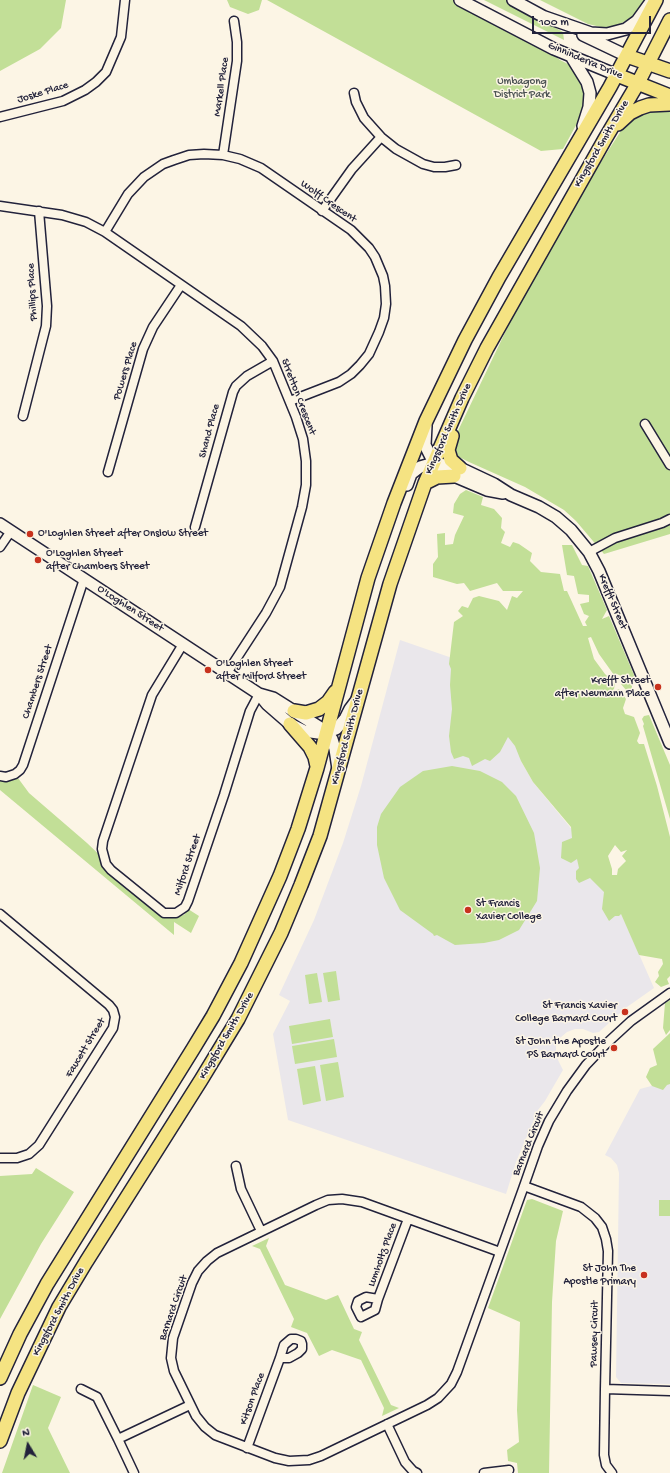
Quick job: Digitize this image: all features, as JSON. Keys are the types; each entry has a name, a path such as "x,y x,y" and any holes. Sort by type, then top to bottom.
{"main road":[{"name":"Kingsford Smith Drive","path":"0,1378 20,1334 50,1278 193,1049 235,976 261,923 298,829 317,768 368,578 394,503 426,421 465,340 503,270 617,75 656,0"},
{"name":"Kingsford Smith Drive","path":"0,1442 18,1393 59,1307 201,1080 247,1003 281,933 320,836 390,584 425,483 462,398 498,328 604,139 638,83 670,20"},
{"name":"Ginninderra Drive","path":"627,56 670,71"},
{"name":"Ginninderra Drive","path":"617,75 670,96"},
{"path":"604,139 630,113 649,105 670,104"},
{"path":"425,483 437,477 457,472 448,450 462,398"},
{"path":"317,768 315,757 310,747 292,718 318,709 328,702 338,689"}],"street":[{"name":"Joske Place","path":"0,117 63,101 85,90 96,82 106,72 121,37 125,0"},
{"name":"Ginninderra Drive","path":"460,0 554,49 617,75"},
{"name":"Ginninderra Drive","path":"513,0 542,16 627,56"},
{"path":"542,16 591,33 607,34 626,29 636,21 652,0"},
{"name":"Markell Place","path":"224,155 238,61 234,21"},
{"path":"571,56 588,82 590,92 589,107 580,138"},
{"path":"354,93 360,112 364,118 381,137 396,149 423,164 434,167 445,168 456,165"},
{"path":"322,211 352,169 381,137"},
{"name":"Wolff Crescent","path":"105,232 128,194 144,177 163,164 189,155 204,154 224,155 240,159 261,168 360,239 375,257 380,266 385,286 386,304 384,318 369,354 351,374 339,382 290,401"},
{"name":"Stretton Crescent","path":"0,206 62,216 86,222 105,232 252,335 273,361 300,428 305,450 306,485 302,507 280,587 266,613 227,673"},
{"name":"Phillips Place","path":"23,416 46,326 47,306 39,212"},
{"name":"Powers Place","path":"108,472 143,349 153,327 181,285"},
{"name":"Shand Place","path":"195,527 233,392 236,386 247,376 273,361"},
{"path":"394,503 405,490 411,474 420,467 434,463 425,445 426,421"},
{"path":"645,424 670,465"},
{"name":"Krefft Street","path":"434,463 494,484 512,495 539,507 556,517 571,530 589,552 599,571 669,740"},
{"path":"589,552 615,538 670,519"},
{"name":"O'Loghlen Street","path":"0,524 259,694 267,704 292,718 304,731 326,733"},
{"path":"0,547 11,531"},
{"name":"Chambers Street","path":"0,776 6,777 15,774 23,765 84,579"},
{"name":"Milford Street","path":"183,644 152,695 102,849 103,857 111,870 164,913 176,913 185,907 188,901 224,795 250,711 259,694"},
{"path":"338,771 332,739 326,733 336,728 345,719 358,698"},
{"name":"Faucett Street","path":"0,914 109,1005 113,1010 115,1017 113,1028 39,1146 30,1154 17,1158 0,1158"},
{"name":"Barnard Circuit","path":"500,1252 362,1202 342,1199 328,1200 261,1231 217,1253 207,1260 198,1271 192,1283 173,1338 171,1351 174,1371 196,1416 205,1427 215,1435 275,1458 289,1461 309,1460 321,1456 427,1405 438,1398 451,1384 457,1372 538,1146 549,1121 567,1090 582,1070 620,1030 648,1007 670,993"},
{"path":"236,1166 241,1189 261,1231"},
{"name":"Pawsey Circuit","path":"524,1186 581,1207 599,1222 606,1239 608,1251 604,1455 606,1465 612,1473"},
{"name":"Lumholtz Place","path":"378,1299 408,1219"},
{"name":"Kitson Place","path":"247,1448 280,1358"},
{"path":"81,1389 98,1397 134,1473"},
{"path":"605,1390 670,1391"},
{"path":"118,1439 190,1405"},
{"path":"387,1424 405,1462 413,1471 417,1473"},
{"path":"484,1473 509,1470"}],"shaded area":[{"name":"St Francis Xavier College","path":"400,640 510,678 521,761 533,782 574,832 615,900 654,988 627,1007 599,1032 593,1033 583,1029 575,1029 567,1032 560,1038 556,1045 556,1053 563,1070 538,1110 516,1162 506,1194 288,1120 273,1034 290,1001 279,995 314,920 343,843 361,786"},
{"name":"St John The Apostle Primary","path":"670,1081 670,1384 621,1383 616,1377 619,1173 617,1165 611,1158 605,1155 640,1089"}],"green space":[{"path":"0,0 66,0 61,28 40,49 0,71"},
{"path":"227,0 262,0 259,10 248,14 230,7"},
{"name":"Umbagong District Park","path":"267,0 453,0 550,52 560,60 570,65 576,72 585,94 580,118 563,149 541,151"},
{"path":"484,0 506,0 563,32 564,40"},
{"path":"540,0 645,0 639,14 610,29 588,24"},
{"path":"645,108 670,108 670,534 604,554 576,521 564,510 525,487 457,456 453,448 455,437 524,293 588,182 626,123"},
{"path":"466,490 483,497 481,505 494,509 502,518 501,528 505,532 501,543 510,547 513,542 519,544 532,553 530,561 541,572 560,574 564,591 567,591 583,626 587,626 585,622 589,616 584,614 580,604 589,602 589,595 578,594 574,576 567,575 562,545 572,545 582,565 588,566 607,610 602,619 609,616 634,675 631,692 626,690 621,684 626,681 627,674 623,677 617,674 614,675 599,654 591,637 588,638 594,659 605,674 615,683 614,689 611,693 614,695 615,691 619,689 626,699 623,708 625,714 634,717 640,733 637,741 639,744 644,744 657,786 670,837 670,976 667,979 669,984 661,987 655,982 659,976 658,972 663,964 662,959 639,955 621,914 619,916 615,916 609,921 602,909 604,892 590,878 579,883 576,879 576,871 579,868 577,859 571,863 561,858 562,842 572,838 571,827 533,782 521,761 515,746 508,737 500,752 490,761 485,759 472,766 469,758 463,756 454,759 451,752 449,736 452,709 450,685 451,669 449,664 454,622 463,616 458,611 462,606 468,608 473,598 479,596 499,601 507,610 512,596 517,598 523,591 503,591 497,583 470,591 464,583 457,584 433,577 433,564 438,557 437,534 445,533 445,545 453,544 455,535 464,516 453,513 454,504 460,494","holes":["615,845 621,852 627,850 622,856 626,861 618,869 617,875 612,875 612,869 608,856"]},
{"path":"649,715 670,765 670,819 643,726 644,724 642,719 644,716"},
{"path":"452,766 480,771 502,782 516,796 534,833 540,868 537,901 519,930 499,940 484,943 455,945 437,935 434,936 400,910 384,878 377,845 377,827 381,814 400,787 423,771"},
{"path":"0,774 15,774 29,793 87,843 156,909 172,916 184,915 188,909 199,916 191,933 174,922 174,935 0,790"},
{"path":"336,971 340,1000 328,1002 323,973"},
{"path":"317,973 322,1002 309,1004 305,975"},
{"path":"670,1000 670,1030 666,1035 663,1028 665,1003"},
{"path":"330,1019 333,1037 292,1044 289,1026"},
{"path":"670,1033 670,1084 663,1090 652,1086 646,1077 650,1068 657,1065 653,1049"},
{"path":"334,1039 337,1057 295,1064 292,1046"},
{"path":"338,1062 344,1097 326,1101 320,1065"},
{"path":"315,1066 321,1101 303,1105 297,1069"},
{"path":"36,1168 74,1192 41,1244 0,1319 0,1176 32,1174"},
{"path":"532,1199 563,1211 556,1241 552,1302 549,1473 518,1473 517,1463 508,1461 507,1450 519,1442 517,1410 520,1322 488,1308 527,1200"},
{"path":"659,1200 670,1200 670,1216 659,1216"},
{"path":"269,1238 266,1246 285,1285 326,1300 338,1295 354,1329 362,1332 359,1340 391,1405 399,1408 382,1416 384,1408 361,1360 332,1350 319,1356 307,1333 291,1327 294,1319 260,1249 252,1246"},
{"path":"33,1385 61,1397 48,1428 70,1473 2,1473"}],"place":[{"name":"O'Loghlen Street after Onslow Street","path":"30,534"},
{"name":"O'Loghlen Street after Chambers Street","path":"38,560"},
{"name":"O'Loghlen Street after Milford Street","path":"208,670"},
{"name":"Krefft Street after Neumann Place","path":"658,687"},
{"name":"St Francis Xavier College","path":"468,910"},
{"name":"St Francis Xavier College Barnard Court","path":"625,1012"},
{"name":"St John the Apostle PS Barnard Court","path":"614,1048"},
{"name":"St John The Apostle Primary","path":"644,1275"}]}
